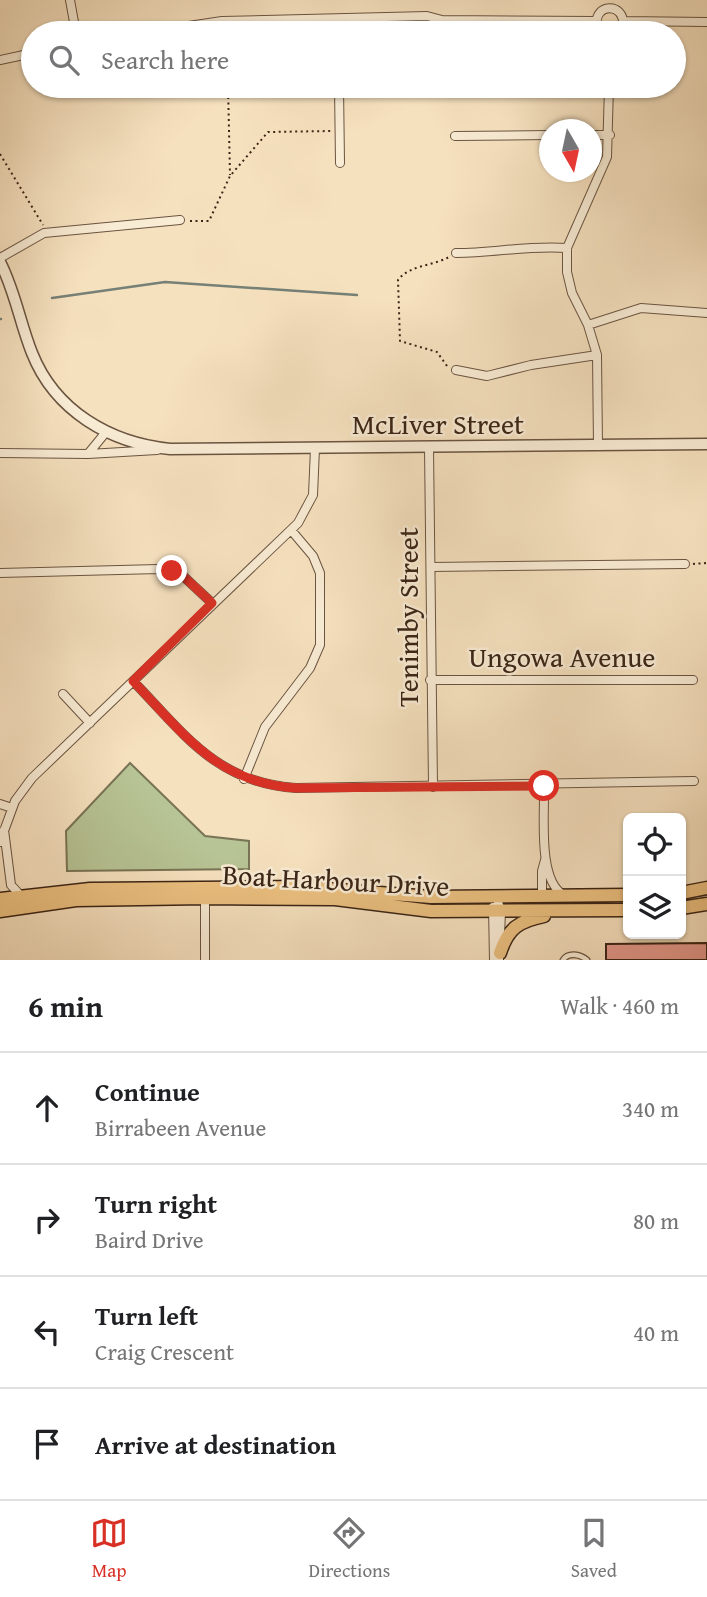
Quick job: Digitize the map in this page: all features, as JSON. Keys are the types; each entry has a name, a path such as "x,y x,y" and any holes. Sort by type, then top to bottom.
{"main road":[{"name":"Boat Harbour Drive","path":"0,899 90,889 301,887 431,897 623,895"},
{"path":"686,892 707,888"},
{"path":"542,896 552,904 587,905 614,910"},
{"name":"Boat Harbour Drive","path":"0,911 76,900 205,898 335,899 431,911 623,910"},
{"path":"686,907 707,904"},
{"path":"498,958 505,937 517,924 572,911"}],"street":[{"path":"70,0 74,21"},
{"path":"216,21 426,16 443,20 596,21 598,13 610,4 618,10 624,21"},
{"path":"686,22 707,22"},
{"path":"0,60 21,56"},
{"path":"339,98 340,163"},
{"path":"598,446 597,355 588,325 572,293 567,272 567,248 607,157 610,135 609,98"},
{"path":"455,136 539,135"},
{"path":"602,135 610,135"},
{"path":"0,260 44,233 180,220"},
{"path":"456,253 496,252 526,247 567,248"},
{"name":"McLiver Street","path":"0,260 11,282 43,376 60,399 81,417 106,432 139,444 170,449"},
{"path":"588,325 641,308 707,313"},
{"path":"456,370 487,376 531,365 597,355"},
{"path":"88,454 106,432"},
{"name":"McLiver Street","path":"0,453 88,454 170,449 707,444"},
{"name":"Tenimby Street","path":"429,447 433,787"},
{"path":"0,842 12,808 32,778 291,530 304,514 313,495 315,448"},
{"path":"244,779 265,727 304,677 320,645 320,573 313,556 291,530"},
{"path":"431,567 685,564"},
{"path":"0,573 172,571 182,575 212,603"},
{"name":"Ungowa Avenue","path":"430,680 693,680"},
{"path":"133,681 205,755 244,779 267,785 296,788 544,786 694,781"},
{"path":"63,694 90,723"},
{"path":"544,786 545,860 552,886 565,895"},
{"path":"0,804 12,808"},
{"path":"4,830 12,885 21,896"},
{"path":"542,896 545,860"},
{"path":"496,896 498,958"},
{"path":"205,898 205,960"}],"lane":[{"path":"563,960 571,955 580,955 587,960"}],"path":[{"path":"228,98 230,176"},
{"path":"180,220 209,221 230,176 268,132 339,131"},
{"path":"0,154 42,221 44,233"},
{"path":"456,253 434,265 406,272 398,280 400,341 437,352 443,363 456,370"},
{"path":"685,564 707,563"}],"green space":[{"path":"130,763 205,836 249,841 249,869 67,871 66,831"}],"building":[{"path":"707,943 707,960 606,960 606,944"}],"waterway":[{"path":"52,298 165,282 357,295"}],"route":[{"path":"172,571 182,575 212,603 133,681 199,750 231,773 257,783 296,788 544,786"}]}
